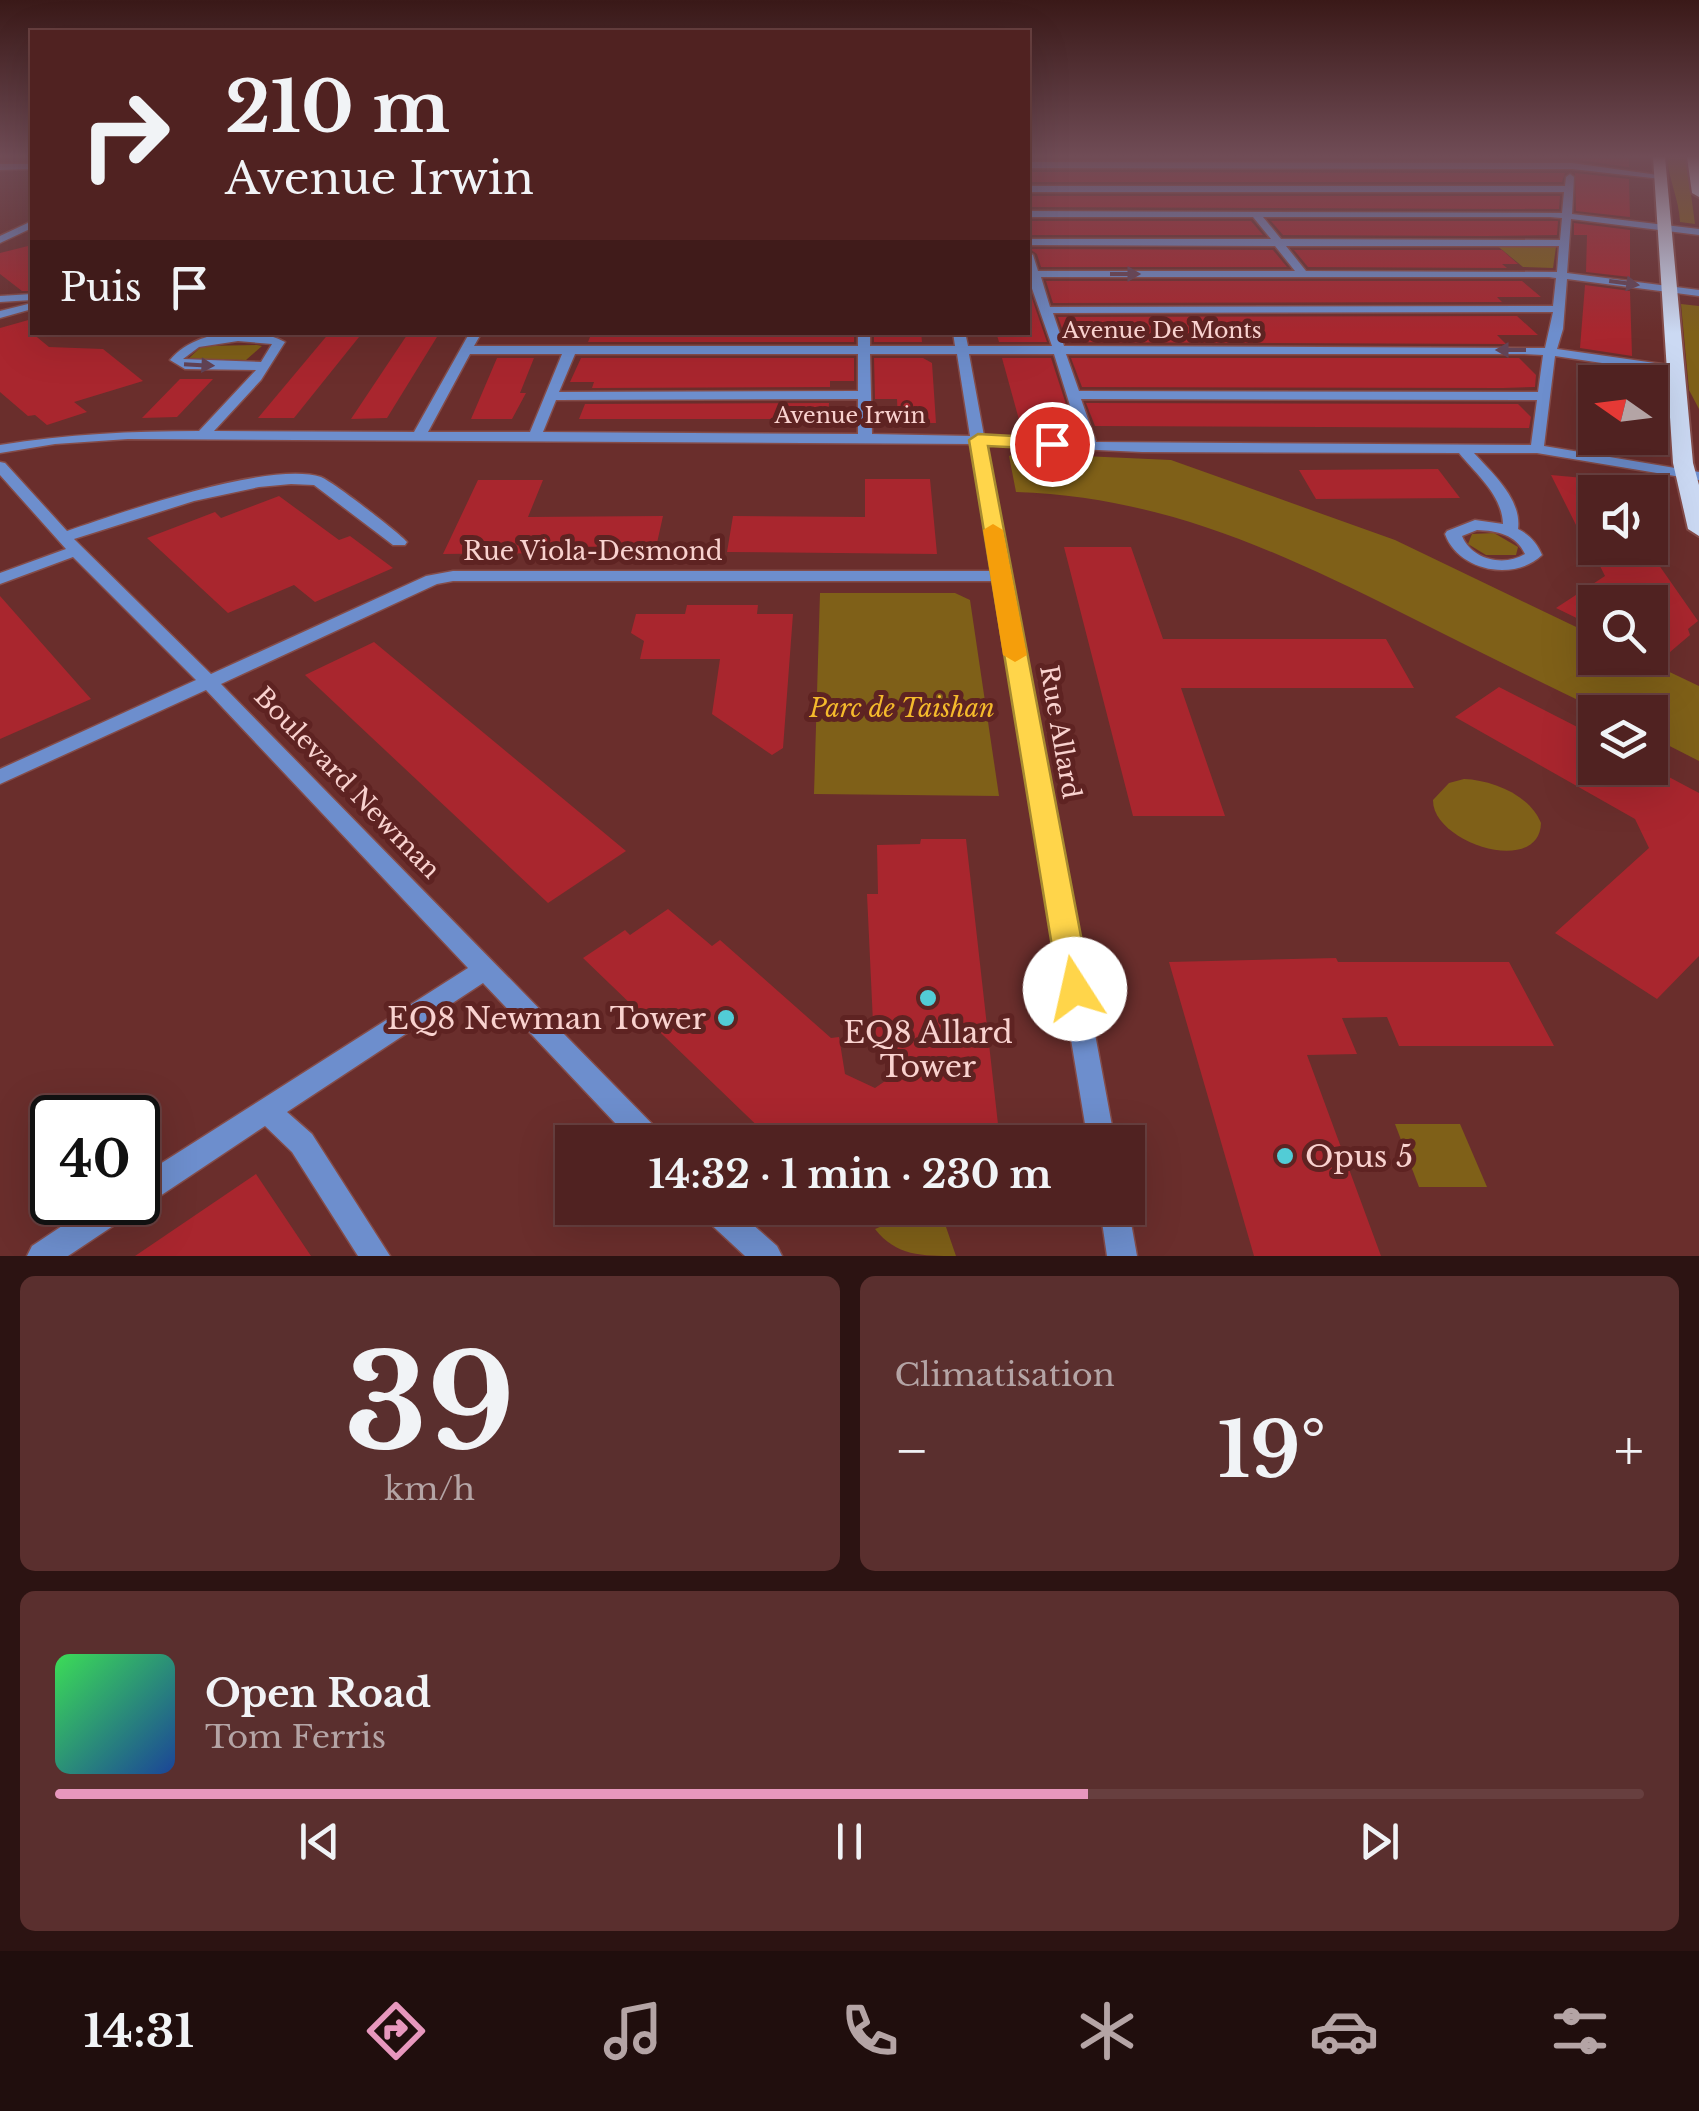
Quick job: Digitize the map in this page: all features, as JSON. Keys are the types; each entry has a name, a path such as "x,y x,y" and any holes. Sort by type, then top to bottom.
{"main road":[{"path":"1664,216 1676,370 1699,529"}],"street":[{"path":"1257,216 1303,274"},
{"path":"1537,449 1556,329 1566,216"},
{"path":"1571,216 1699,232"},
{"path":"0,240 30,225"},
{"path":"1030,242 1564,243"},
{"path":"1090,446 1060,350 1030,274 1560,275 1699,293"},
{"path":"0,299 30,298"},
{"path":"0,315 30,307"},
{"path":"1046,310 1556,309"},
{"path":"418,436 474,335"},
{"path":"864,335 865,437"},
{"name":"Rue Allard","path":"960,335 1099,1125"},
{"path":"202,435 262,366 279,342 195,342 176,360 198,366 262,366"},
{"name":"Avenue De Monts","path":"466,350 1550,351 1676,370"},
{"path":"535,436 570,350"},
{"path":"552,396 864,395"},
{"path":"1074,396 1544,396"},
{"name":"Avenue Irwin","path":"0,449 92,436 865,437 1090,446 1537,449 1692,475"},
{"path":"1462,448 1508,508 1513,521 1510,531"},
{"name":"Boulevard Newman","path":"0,466 69,545 208,682 635,1125"},
{"path":"0,579 69,545 202,496 260,483 318,481 399,542"},
{"name":"Rue Viola-Desmond","path":"0,777 406,590 453,576 1001,576"},
{"path":"160,1180 485,969"},
{"path":"268,1110 302,1143 375,1256"},
{"path":"42,1256 89,1225"},
{"path":"729,1225 752,1256"},
{"path":"732,1225 767,1256"},
{"path":"1117,1225 1122,1256"}],"green space":[{"path":"1679,216 1694,216 1695,224 1680,222"},
{"path":"1495,244 1556,247 1553,268 1523,267"},
{"path":"1681,304 1699,306 1699,409 1689,390"},
{"path":"202,346 262,346 246,360 188,359"},
{"path":"1017,453 1171,460 1395,540 1578,628 1578,675 1668,675 1668,671 1699,686 1699,761 1668,745 1668,695 1578,695 1578,700 1259,547 1167,515 1119,504 1016,492 1009,456"},
{"path":"1494,533 1518,547 1516,555 1486,555 1468,544 1472,534"},
{"name":"Parc de Taishan","path":"820,593 955,593 970,600 999,796 814,794"},
{"path":"1464,779 1498,786 1528,804 1541,823 1536,839 1523,848 1506,851 1486,848 1449,829 1437,816 1433,800 1449,783"},
{"path":"1395,1124 1460,1124 1487,1187 1419,1187"},
{"path":"885,1225 946,1227 956,1256 921,1255 901,1249 875,1229"}],"building":[{"path":"1030,221 1251,221 1263,235 1030,235"},
{"path":"1271,221 1558,221 1557,235 1486,236 1283,235"},
{"path":"1574,223 1630,230 1630,277 1586,272 1587,235 1574,235"},
{"path":"30,246 30,291 22,291 0,274 0,253"},
{"path":"1030,249 1273,250 1287,267 1041,267 1037,254"},
{"path":"1294,250 1502,250 1518,264 1502,264 1507,268 1308,267"},
{"path":"1046,281 1522,281 1541,297 1497,297 1502,302 1053,303"},
{"path":"1585,285 1630,291 1632,356 1580,348"},
{"path":"1030,293 1047,342 999,342 997,335 1030,335"},
{"path":"1517,316 1538,335 1497,335 1506,344 1067,342 1058,317"},
{"path":"30,320 30,335 49,347 103,349 143,381 74,402 87,412 47,425 35,415 28,416 0,392 0,328"},
{"path":"327,335 361,335 294,418 258,418"},
{"path":"407,335 438,335 387,418 351,419"},
{"path":"591,335 854,335 854,342 588,342"},
{"path":"874,335 921,335 922,342 874,342"},
{"path":"497,358 534,358 520,393 526,393 512,419 471,419"},
{"path":"581,358 854,358 854,381 830,381 830,387 592,388 594,382 570,382"},
{"path":"874,358 923,358 932,363 936,423 898,423 897,399 875,399"},
{"path":"1002,358 1051,358 1073,426 1021,427"},
{"path":"1071,358 1519,358 1536,375 1535,387 1503,388 1082,387"},
{"path":"180,379 213,379 177,417 142,418"},
{"path":"829,403 828,419 579,419 585,404"},
{"path":"1086,403 1518,404 1531,417 1529,428 1095,426"},
{"path":"1438,469 1460,498 1316,499 1299,470"},
{"path":"1551,475 1578,477 1578,529"},
{"path":"865,479 930,479 937,554 727,552 733,516 865,517"},
{"path":"478,480 543,480 528,517 663,516 655,552 443,554"},
{"path":"279,496 339,540 350,536 393,568 315,602 294,585 228,613 147,538 215,512 221,518"},
{"path":"1064,547 1131,547 1163,639 1386,639 1414,688 1181,688 1225,816 1133,816"},
{"path":"1600,565 1659,565 1698,621 1688,629 1690,635 1668,654 1668,585 1591,585 1605,576"},
{"path":"1578,594 1578,619 1556,608"},
{"path":"0,596 91,699 0,739"},
{"path":"687,605 758,605 757,614 793,614 783,748 772,755 712,714 720,659 640,659 644,641 631,633 636,614 685,614"},
{"path":"374,642 626,851 548,903 305,675"},
{"path":"1499,687 1578,727 1578,785 1668,785 1668,777 1699,793 1699,956 1657,999 1555,933 1649,848 1635,819 1455,717"},
{"path":"921,839 966,839 998,1125 756,1125 583,958 625,930 630,935 668,909 712,946 720,940 831,1038 839,1037 845,1074 875,1088 904,1068 866,1029 873,1023 867,894 878,894 877,845 920,844"},
{"name":"Opus 5","path":"1336,958 1338,962 1509,962 1554,1046 1399,1046 1387,1017 1342,1018 1357,1054 1307,1055 1381,1256 1254,1256 1169,962"},
{"path":"256,1174 311,1256 135,1256"}],"slow traffic":[{"path":"993,530 1015,655"}],"place":[{"name":"EQ8 Allard Tower","path":"928,998"},
{"name":"EQ8 Newman Tower","path":"726,1018"},
{"name":"Opus 5","path":"1285,1156"}],"route":[{"path":"1052,444 978,440 1075,989"}]}
